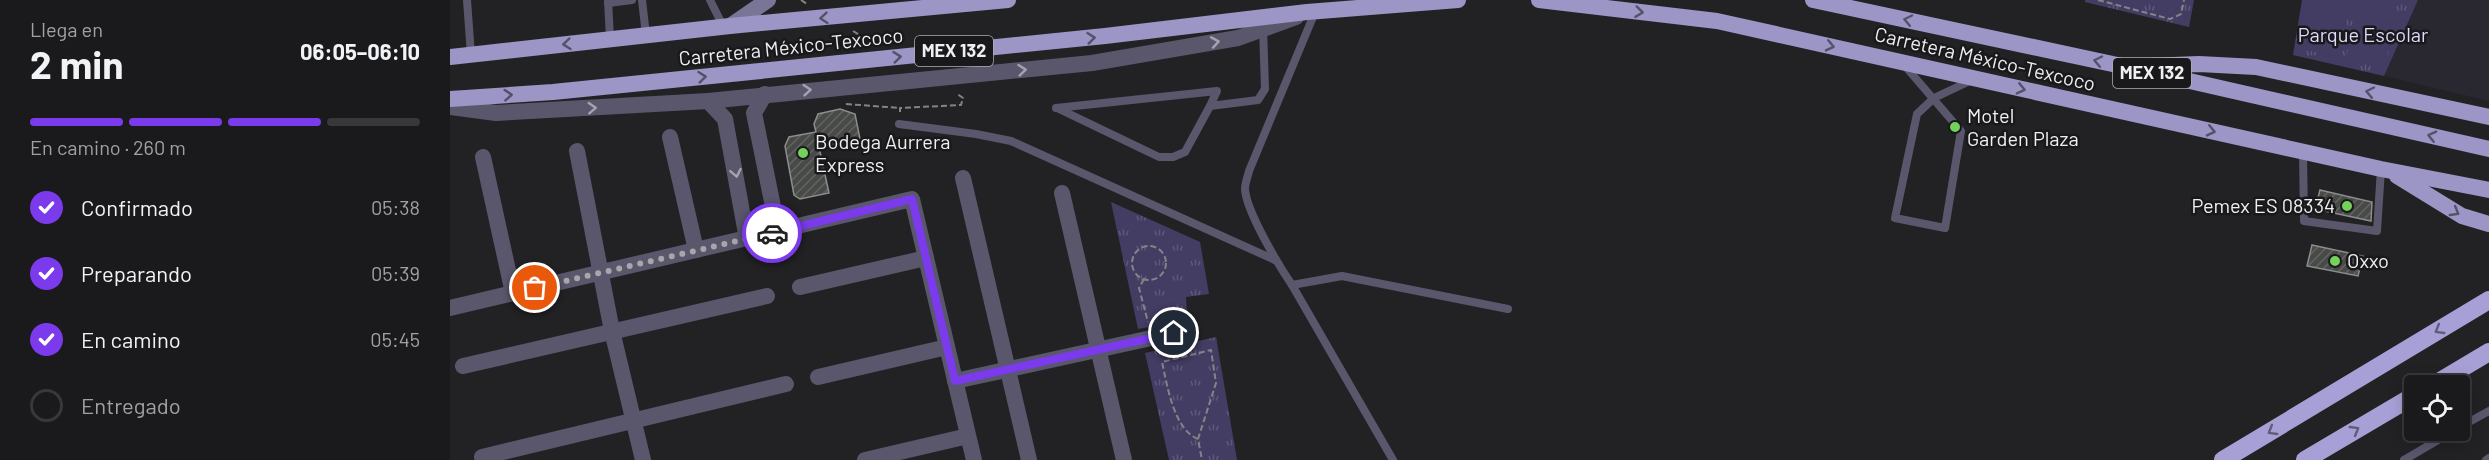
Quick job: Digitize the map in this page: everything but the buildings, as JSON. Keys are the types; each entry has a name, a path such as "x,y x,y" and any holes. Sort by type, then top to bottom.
{"highway":[{"name":"Carretera México-Texcoco","path":"450,57 727,26 1008,0"},
{"name":"Carretera México-Texcoco","path":"450,99 589,88 1105,36 1262,23 1311,12 1458,0"},
{"name":"Carretera México-Texcoco","path":"1539,0 1717,21 2385,170 2489,190"},
{"name":"Carretera México-Texcoco","path":"1813,0 2489,149"},
{"path":"2128,68 2199,64 2256,67 2489,117"},
{"path":"2385,170 2462,216 2489,224"},
{"path":"2223,460 2489,300"},
{"path":"2450,375 2489,352"},
{"path":"2305,460 2404,402"}],"main road":[{"path":"727,26 762,1"}],"street":[{"path":"450,107 496,112 708,101 1092,63 1238,38 1262,23"},
{"path":"765,94 754,113 757,137 778,231"},
{"path":"708,101 725,119 747,239"},
{"path":"730,143 737,137 751,134 757,137"},
{"path":"670,137 696,250"},
{"path":"577,151 612,331 642,460"},
{"path":"483,157 513,293"},
{"path":"963,178 1029,460"},
{"path":"1062,193 1124,460"},
{"path":"740,199 748,204 762,202 770,194"},
{"path":"450,308 912,199 974,460"},
{"path":"800,287 926,258"},
{"path":"463,366 767,296"},
{"path":"955,381 1174,333"},
{"path":"818,376 947,347"},
{"path":"483,457 786,384"},
{"path":"865,460 968,436"}],"lane":[{"path":"467,0 471,55"},
{"path":"610,39 608,2 632,0"},
{"path":"642,0 646,35"},
{"path":"710,0 727,26"},
{"path":"1311,12 1249,171 1245,188 1249,203 1275,260 1292,285 1394,460"},
{"path":"1210,106 1258,100 1263,96 1265,89 1262,23"},
{"path":"1902,62 1934,98 1960,131 1945,228 1895,218 1917,114 1934,98 1975,79"},
{"path":"1217,91 1210,106 1185,152 1173,157 1159,157 1056,108 1217,91"},
{"path":"899,124 1011,141 1275,260"},
{"path":"2303,152 2304,221 2377,231 2385,170"},
{"path":"1292,285 1342,276 1508,309"},
{"path":"2470,421 2489,411"},
{"path":"2404,460 2436,441"}],"path":[{"path":"2098,0 2170,19 2181,14 2184,0"},
{"path":"829,88 831,99 835,103 900,108"},
{"path":"1141,248 1157,248 1165,256 1166,267 1155,279 1144,279 1139,277 1132,267 1133,256 1141,248"},
{"path":"1144,279 1139,288 1152,338"},
{"path":"1198,439 1190,436 1171,404 1162,362 1211,350 1216,383 1198,439 1202,460"}],"shaded area":[{"path":"2418,0 2489,0 2489,101 2384,76"}],"green space":[{"path":"2085,0 2194,0 2189,27 2085,2"},
{"name":"Parque Escolar","path":"2302,0 2418,0 2384,76 2293,55"},
{"path":"2310,0 2350,0 2340,57 2301,49"},
{"path":"2357,0 2397,3 2385,67 2346,59"},
{"path":"1111,202 1200,242 1209,294 1186,297 1187,313 1159,317 1160,325 1138,329"},
{"path":"1216,337 1237,460 1169,460 1145,353"}],"way so far":[{"path":"535,288 772,233"}],"place":[{"name":"Motel Garden Plaza","path":"1955,127"},
{"name":"Bodega Aurrera Express","path":"803,153"},
{"name":"Pemex ES 08334","path":"2347,206"},
{"name":"Oxxo","path":"2335,261"}],"route":[{"path":"772,233 912,199 955,381 1174,333"}]}
